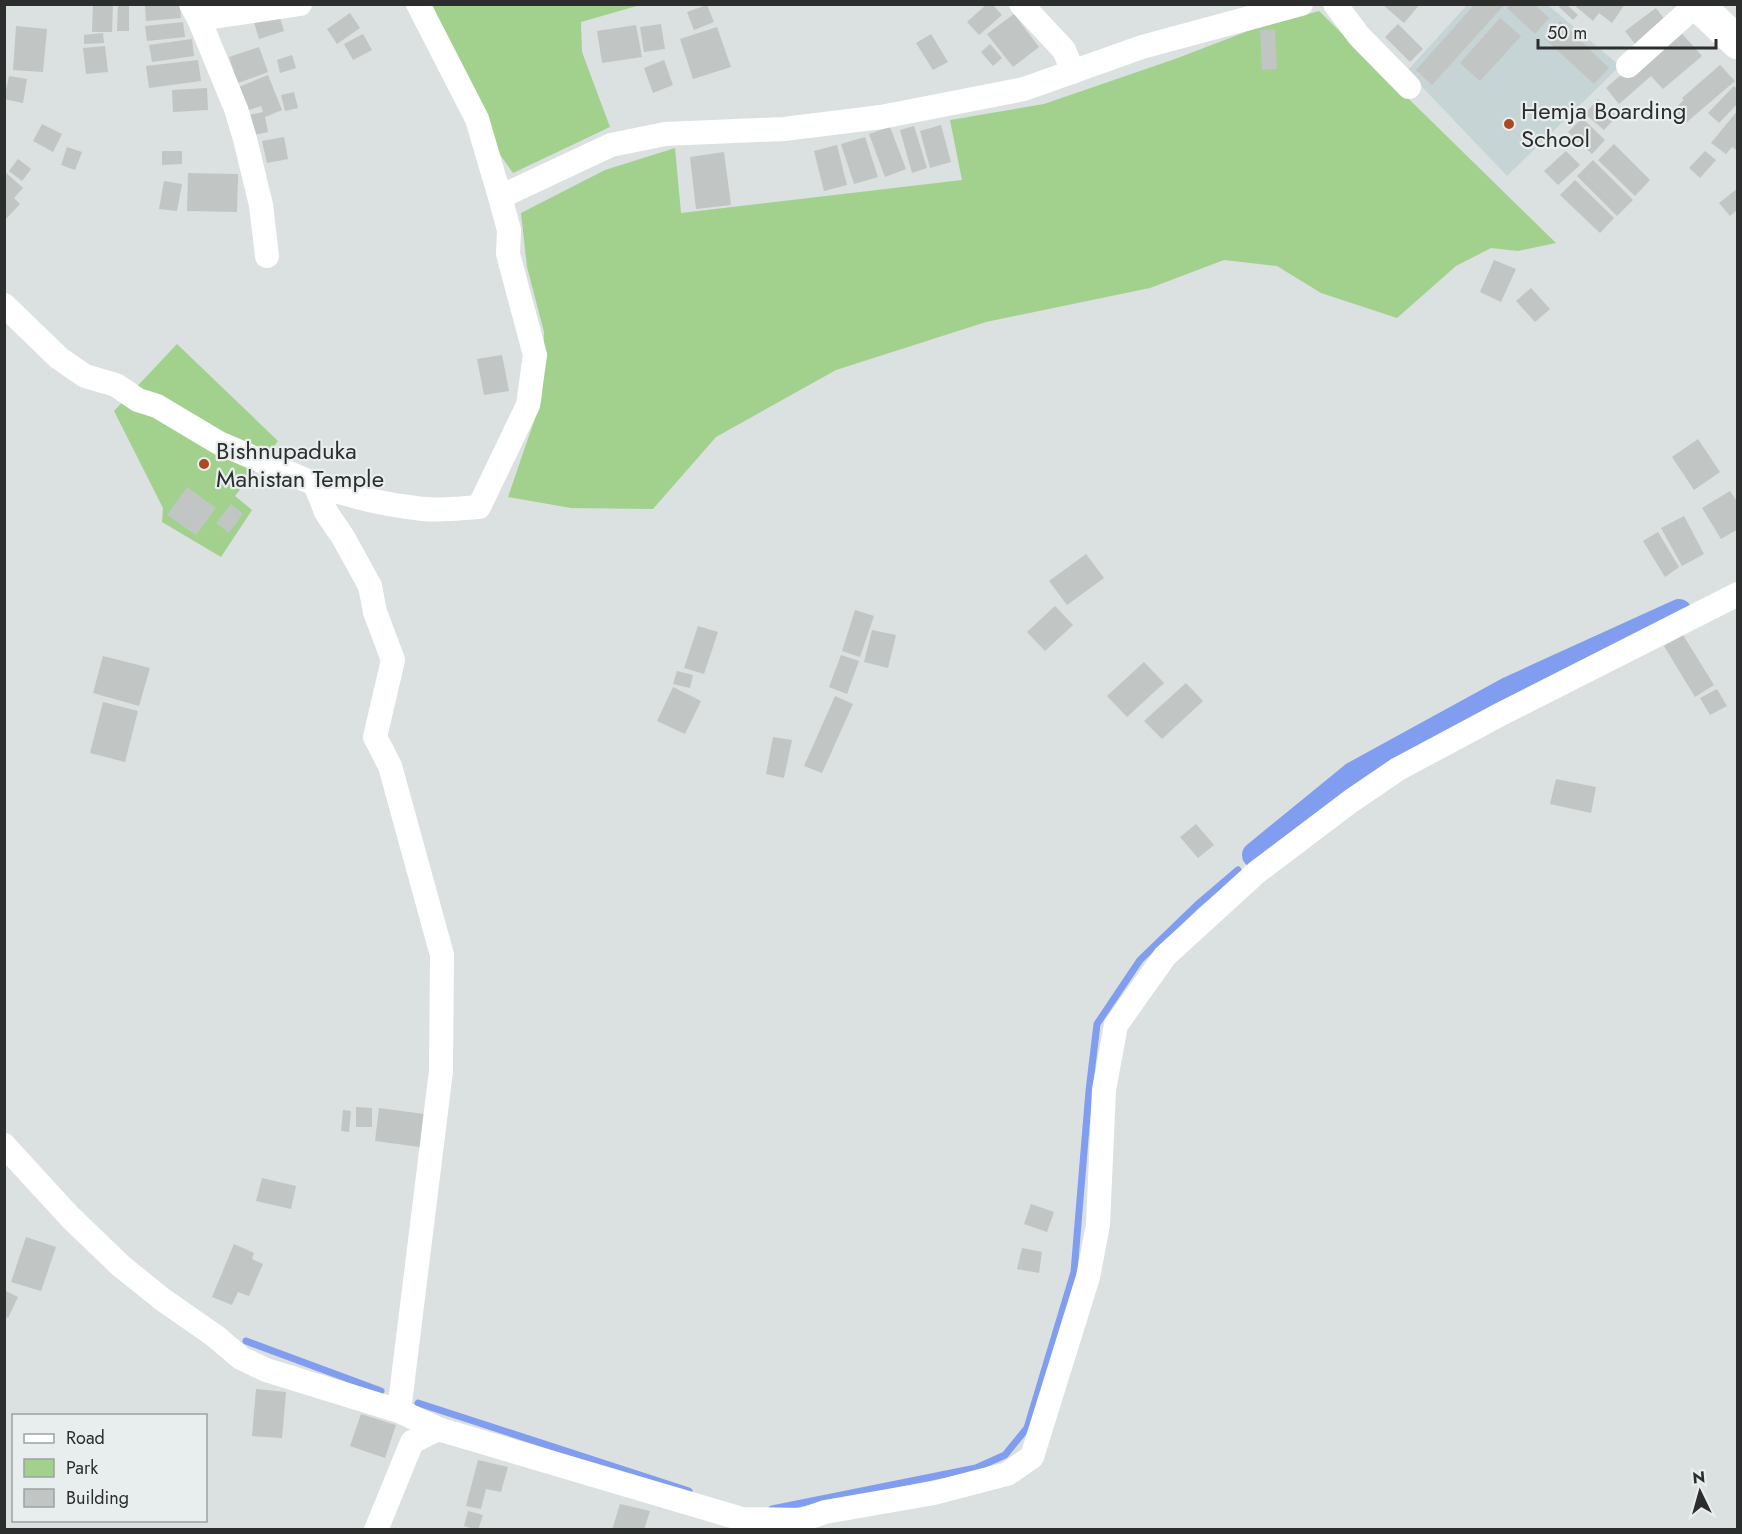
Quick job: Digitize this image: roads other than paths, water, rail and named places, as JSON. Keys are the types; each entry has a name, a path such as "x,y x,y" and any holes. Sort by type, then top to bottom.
{"highway":[{"path":"1697,4 1737,44"}],"street":[{"path":"267,256 261,205 245,139 236,109 195,12 300,4"},
{"path":"4,305 59,358 85,376 116,385 138,400 157,406 219,443 315,484 345,495 425,509 479,507 528,405 535,355 508,254 509,230 477,119 418,4"},
{"path":"1021,4 1064,50 1073,72"},
{"path":"500,197 611,145 665,134 784,129 881,117 1024,89 1142,47 1301,4"},
{"path":"1335,4 1359,36 1409,87"},
{"path":"1628,66 1697,4"},
{"path":"315,484 326,512 343,537 370,586 375,612 393,660 375,737 390,766 442,955 441,1071 399,1412"},
{"path":"4,1145 71,1218 121,1266 241,1358 266,1370 399,1412 438,1429 742,1519 802,1520 825,1512 934,1493 1007,1474 1032,1457 1088,1277 1098,1225 1104,1090 1116,1025 1166,956 1257,872 1398,769 1737,594"},
{"path":"376,1530 412,1442 438,1429"}],"waterway":[{"path":"1255,855 1353,775 1510,689 1679,612"},
{"path":"772,1509 976,1468 1005,1455 1027,1428 1074,1272 1097,1024 1140,960 1197,905 1238,870"},
{"path":"246,1341 381,1391"},
{"path":"418,1403 689,1491"}],"place":[{"name":"Hemja Boarding School","path":"1509,124"},
{"name":"Bishnupaduka Mahistan Temple","path":"204,464"}]}
